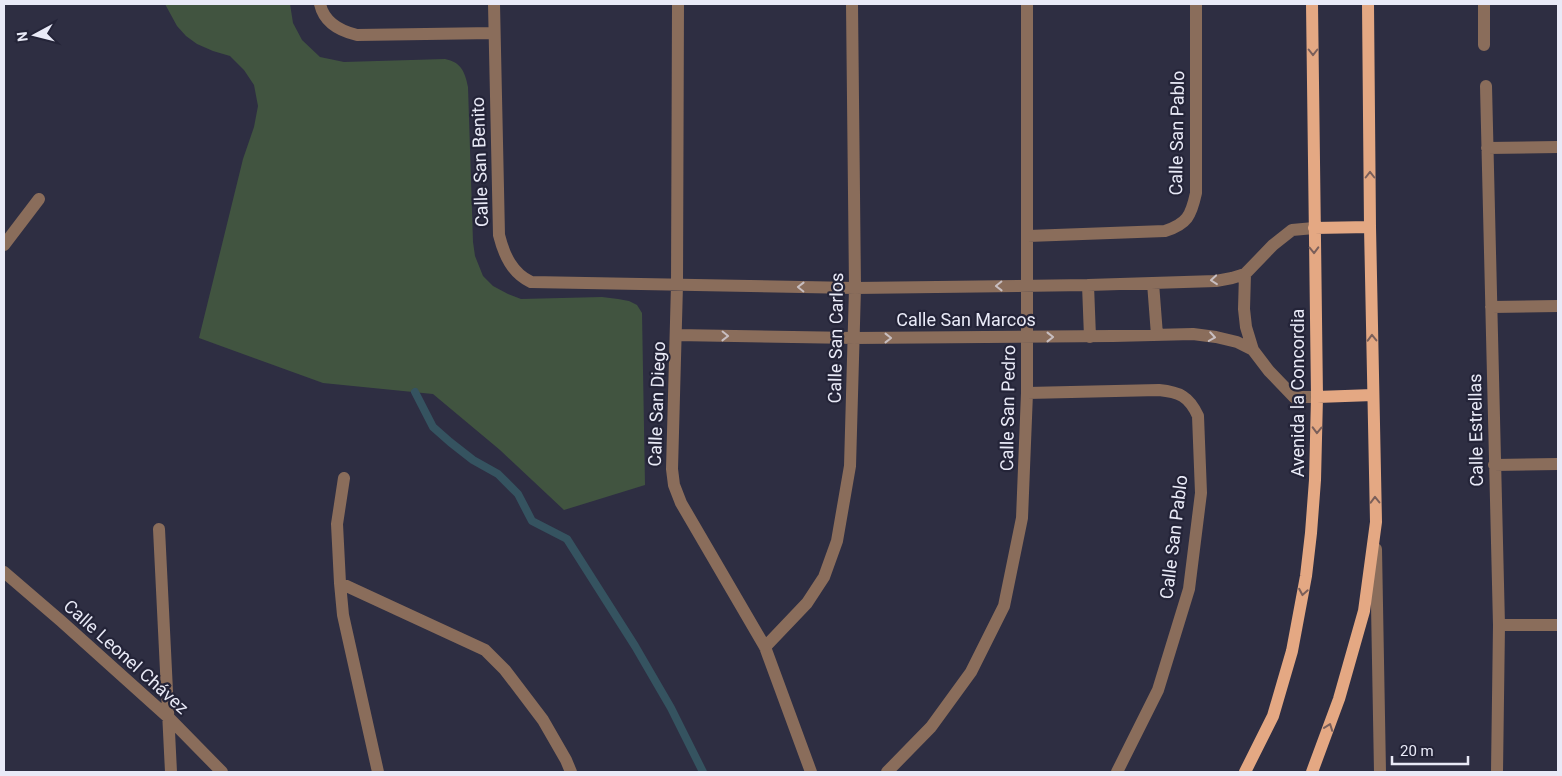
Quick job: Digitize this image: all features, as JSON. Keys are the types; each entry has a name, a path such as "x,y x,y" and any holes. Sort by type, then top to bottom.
{"main road":[{"name":"Avenida la Concordia","path":"1245,772 1272,716 1292,651 1306,576 1316,480 1317,396 1312,4"},
{"path":"1312,772 1339,699 1364,611 1376,522 1368,4"},
{"path":"1314,228 1370,227"},
{"path":"1317,396 1373,396"}],"street":[{"path":"320,4 326,16 335,27 357,35 494,33"},
{"name":"Calle San Benito","path":"494,4 498,224 502,245 510,264 522,278 531,282 677,285"},
{"name":"Calle San Diego","path":"678,4 677,285 672,469 674,485 681,503 765,647 812,772"},
{"name":"Calle San Carlos","path":"765,647 807,603 824,578 837,541 850,466 855,288 852,4"},
{"name":"Calle San Pedro","path":"887,772 931,727 971,672 1004,606 1022,518 1027,393 1027,4"},
{"name":"Calle San Pablo","path":"1028,236 1165,231 1178,227 1192,212 1196,194 1196,4"},
{"path":"1484,4 1484,45"},
{"name":"Calle Estrellas","path":"1486,86 1499,625 1497,772"},
{"path":"1487,148 1558,146"},
{"path":"4,245 39,199"},
{"path":"1245,274 1273,245 1292,230 1314,228"},
{"name":"Calle San Marcos","path":"677,285 855,288 1088,285 1216,281 1245,274 1244,309 1246,327 1253,350 1269,371 1294,397 1317,396"},
{"path":"1154,283 1156,335"},
{"path":"1088,285 1090,336"},
{"path":"1491,307 1558,306"},
{"name":"Calle San Marcos","path":"676,335 854,338 1193,334 1237,342 1253,350"},
{"name":"Calle San Pablo","path":"1027,393 1172,391 1184,396 1194,406 1198,416 1201,493 1189,589 1158,690 1117,772"},
{"path":"1494,465 1558,464"},
{"path":"344,478 337,524 343,615 378,772"},
{"path":"1376,522 1380,772"},
{"path":"159,529 171,772"},
{"name":"Calle Leonel Chávez","path":"4,572 169,718 222,772"},
{"path":"340,583 485,650 505,670 543,720 571,772"},
{"path":"1499,625 1558,625"}],"green space":[{"path":"165,4 290,4 293,23 302,40 320,57 344,62 445,59 459,65 464,72 468,87 473,242 475,256 483,276 493,286 521,299 602,297 629,301 637,305 642,313 645,485 564,510 500,450 433,394 323,383 199,338 258,106 254,85 244,70 230,56 197,44 186,36 177,26"}],"waterway":[{"path":"415,392 433,427 473,460 498,474 518,494 532,521 567,539 635,646 671,708 703,772"}]}
